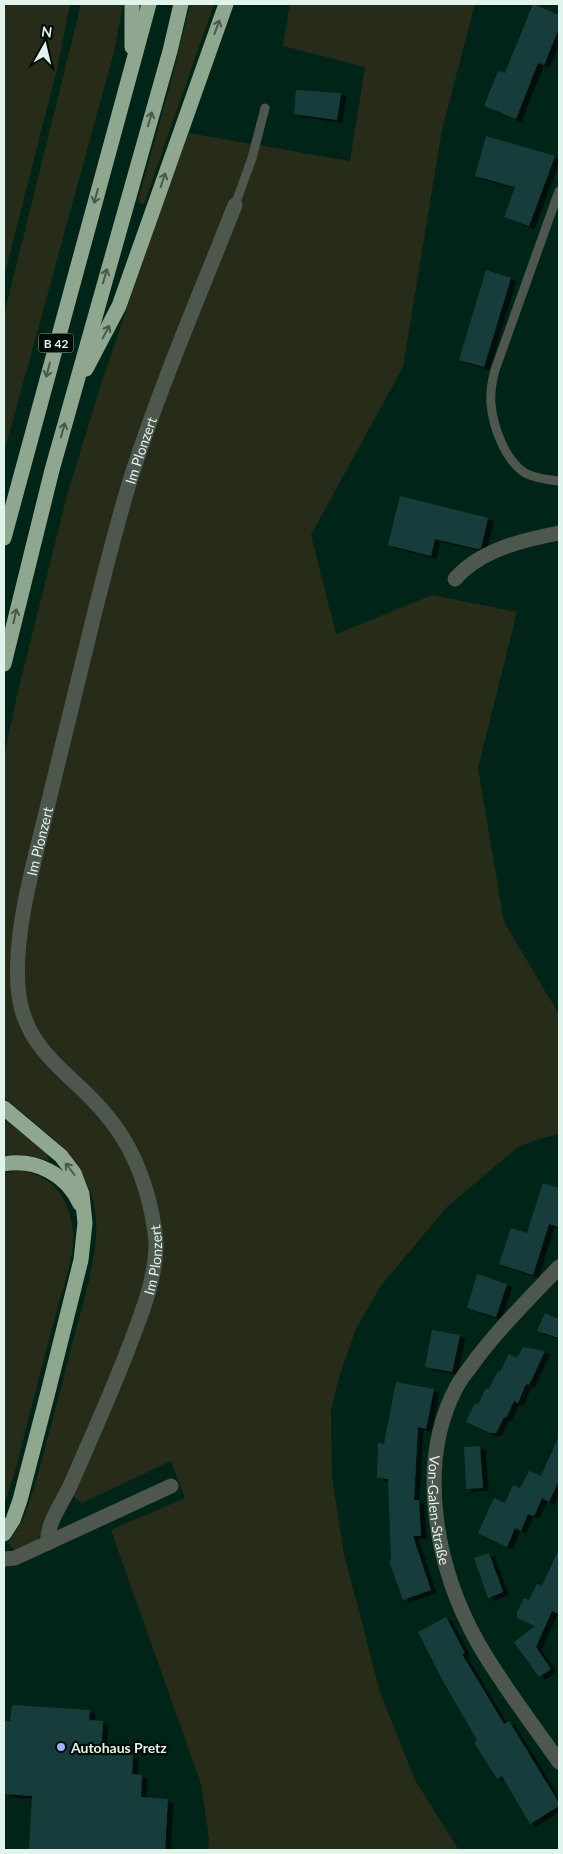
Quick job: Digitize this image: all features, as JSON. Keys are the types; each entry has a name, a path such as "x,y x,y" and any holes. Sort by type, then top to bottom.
{"highway":[{"path":"132,4 132,68"},
{"name":"B 42","path":"4,538 149,4"},
{"name":"B 42","path":"4,664 33,541 170,51 181,4"},
{"path":"74,390 120,306 226,4"},
{"path":"4,1108 61,1156 74,1173 80,1186 85,1234 81,1260 20,1500 13,1520 4,1534"},
{"path":"4,1164 25,1162 49,1171 64,1181 71,1189 84,1214"}],"street":[{"name":"Im Plonzert","path":"48,1543 46,1539 49,1528 66,1495 116,1382 144,1308 154,1270 155,1234 144,1183 130,1147 106,1114 40,1049 32,1033 20,1002 18,971 21,934 30,883 66,730 124,500 158,400 235,206"},
{"path":"454,579 470,564 481,557 510,546 559,533"},
{"name":"Von-Galen-Straße","path":"559,1267 483,1350 456,1388 444,1419 436,1456 434,1488 444,1559 457,1596 478,1642 559,1762"},
{"path":"4,1559 15,1558 171,1486"}],"lane":[{"name":"Im Plonzert","path":"235,206 252,158 265,108"},
{"path":"559,191 495,370 491,394 491,405 498,432 518,468 527,474 559,481"}],"green space":[{"path":"4,4 70,4 58,65 4,277"},
{"path":"81,4 123,4 114,52 4,453 4,315"},
{"path":"190,4 214,4 144,204 141,204 138,200 172,78"},
{"path":"290,4 475,4 442,130 403,367 311,535 336,634 432,595 517,612 478,768 504,922 559,1014 559,1134 518,1147 446,1208 380,1287 356,1329 340,1374 331,1410 332,1477 344,1554 380,1692 415,1780 459,1850 208,1850 209,1840 201,1784 111,1530 185,1498 171,1461 82,1503 63,1489 36,1543 17,1553 8,1543 25,1515 35,1484 88,1284 94,1253 96,1228 92,1197 86,1181 77,1166 56,1141 4,1097 4,756 17,695 67,495 102,381 169,185 189,133 350,161 365,67 283,46"},
{"path":"4,1119 47,1154 49,1161 27,1155 4,1155"},
{"path":"21,1170 43,1178 58,1191 68,1209 73,1239 68,1270 18,1462 4,1504 4,1173"}],"building":[{"path":"533,4 559,15 559,28 544,65 538,63 516,119 484,106 498,71 505,73"},
{"path":"296,90 341,93 337,120 294,114"},
{"path":"486,136 555,156 529,226 504,217 515,187 475,176"},
{"path":"486,270 511,278 484,367 459,360"},
{"path":"400,496 488,518 481,548 478,549 435,539 431,556 388,545"},
{"path":"543,1183 559,1188 559,1227 549,1224 533,1275 499,1264 511,1228 527,1233"},
{"path":"477,1274 507,1284 496,1317 467,1308"},
{"path":"545,1313 559,1319 559,1338 537,1331"},
{"path":"432,1330 460,1335 452,1372 425,1367"},
{"path":"523,1347 545,1351 529,1385 526,1384 518,1403 514,1401 496,1433 490,1433 466,1422 475,1403 478,1405 486,1388 489,1389 509,1354 517,1358"},
{"path":"396,1382 434,1389 426,1429 418,1427 414,1500 419,1500 421,1536 413,1536 431,1590 403,1600 389,1561 391,1560 388,1479 377,1478 378,1443 384,1444"},
{"path":"559,1436 559,1480 549,1502 542,1498 534,1516 528,1514 521,1531 515,1528 507,1547 478,1533 494,1498 505,1503 513,1485 520,1488 529,1471 541,1476"},
{"path":"480,1446 483,1488 466,1489 464,1447"},
{"path":"559,1549 559,1614 552,1611 536,1647 551,1669 539,1677 514,1642 535,1626 517,1618 517,1612 524,1598 529,1600 537,1584 542,1586"},
{"path":"489,1553 503,1592 488,1598 474,1558"},
{"path":"446,1617 465,1653 462,1654 504,1724 509,1721 559,1803 559,1806 530,1824 502,1776 497,1779 474,1742 477,1740 443,1681 418,1632"},
{"path":"12,1705 90,1710 89,1720 103,1721 101,1753 133,1755 132,1774 142,1775 141,1797 168,1799 165,1850 29,1850 32,1796 4,1794 4,1721 10,1721"}],"place":[{"name":"Autohaus Pretz","path":"61,1747"}]}
